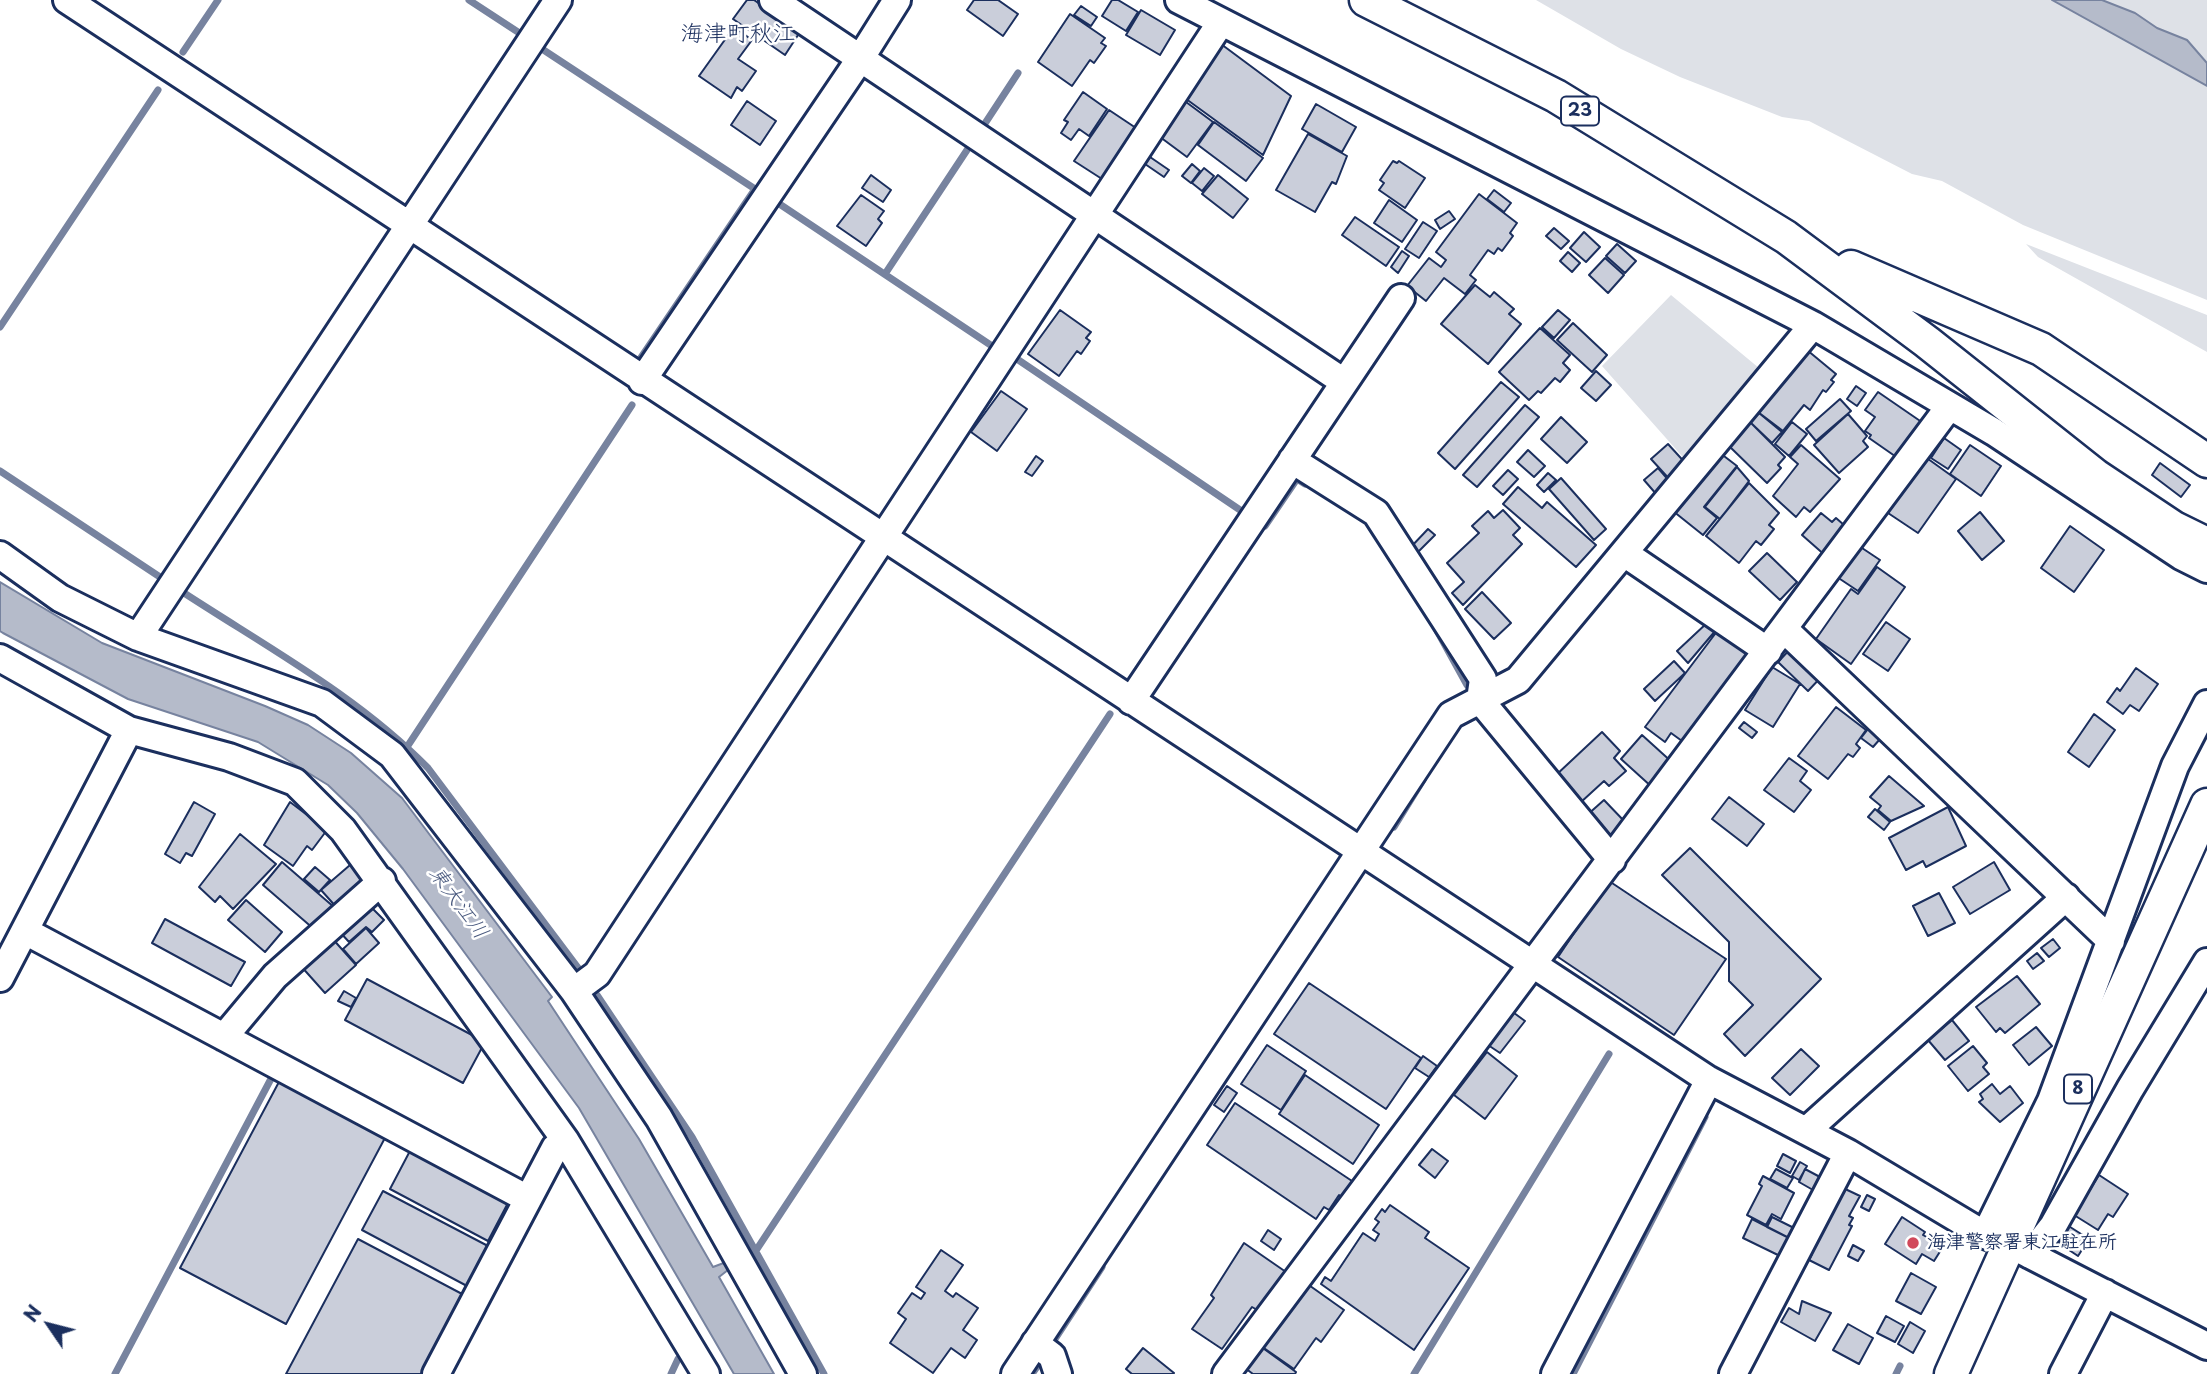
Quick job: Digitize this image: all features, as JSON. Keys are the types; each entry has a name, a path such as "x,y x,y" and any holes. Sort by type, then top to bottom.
{"main road":[{"name":"23","path":"1366,0 1556,96 1786,237 1907,294 2041,349 2207,461"},
{"path":"1786,237 1927,342 2096,477 2174,528 2207,544"},
{"name":"8","path":"1951,1374 2207,805"}],"street":[{"path":"67,0 642,381 883,535 1131,702 1709,1080 1848,1153 2008,1244 2207,1346"},
{"path":"138,638 558,0"},
{"path":"773,0 1093,217 1344,382"},
{"path":"642,381 897,0"},
{"path":"1179,0 1814,325 1994,432 2181,556 2207,569"},
{"path":"574,991 597,974 1221,22"},
{"path":"1131,702 1401,298"},
{"path":"1015,1374 1451,715 1518,680 1814,325"},
{"path":"1226,1374 1534,965 1948,407"},
{"path":"1292,460 1376,513 1483,678 1480,700 1612,860"},
{"path":"1625,552 1768,651"},
{"path":"0,555 60,598 138,638 322,703 392,755 574,991 659,1118 803,1374"},
{"path":"1784,629 2111,941"},
{"path":"0,657 129,730 229,757 295,782 343,830 565,1140 706,1374"},
{"path":"2008,1244 2051,1101 2175,766 2207,704"},
{"path":"0,978 129,730"},
{"path":"224,1037 275,976 382,881"},
{"path":"1806,1131 2066,897"},
{"path":"25,931 528,1199"},
{"path":"2008,1244 2053,1226 2130,1089 2204,977"},
{"path":"1555,1374 1709,1080"},
{"path":"436,1374 555,1148 565,1140"},
{"path":"1732,1374 1848,1153"},
{"path":"2063,1374 2105,1293"},
{"path":"1035,1343 1052,1356 1058,1374"}],"shaded area":[{"path":"1536,0 2052,0 2207,86 2207,300 2023,225 1942,181 1912,174 1809,121 1782,117 1680,77 1621,49"},
{"path":"2102,0 2207,0 2207,63 2187,40 2157,28 2135,13"},
{"path":"2026,244 2207,315 2207,352 2038,257"},
{"path":"1671,295 1765,373 1689,464 1602,366"}],"water":[{"path":"2052,0 2102,0 2135,13 2157,28 2187,40 2207,63 2207,86"},
{"name":"東大江川","path":"0,582 102,643 308,725 351,753 402,798 552,997 548,1001 639,1139 713,1267 729,1261 733,1266 719,1277 774,1374 734,1374 579,1108 403,869 357,813 328,785 258,742 128,699 3,633 0,631"}],"building":[{"path":"747,0 754,0 800,32 785,55 733,19"},
{"path":"974,0 998,0 1018,14 1003,36 967,10"},
{"path":"1112,0 1118,0 1138,12 1126,31 1102,16"},
{"path":"1081,6 1097,17 1091,26 1074,15"},
{"path":"1141,10 1175,30 1160,55 1126,35"},
{"path":"1070,14 1105,38 1101,43 1106,46 1094,63 1090,60 1072,86 1038,62"},
{"path":"734,27 752,40 738,59 756,71 742,91 737,87 731,98 699,76"},
{"path":"1221,44 1291,96 1263,155 1182,96"},
{"path":"1083,92 1107,109 1089,136 1079,129 1071,140 1061,133 1068,122 1064,120"},
{"path":"1182,99 1213,122 1187,157 1156,134"},
{"path":"747,101 776,121 760,145 731,125"},
{"path":"1316,104 1356,127 1342,152 1302,129"},
{"path":"1109,110 1136,128 1102,179 1074,161"},
{"path":"1214,122 1263,158 1246,181 1198,145"},
{"path":"1308,134 1347,156 1336,184 1332,182 1315,212 1276,190"},
{"path":"1150,157 1169,170 1164,177 1145,164"},
{"path":"1393,161 1399,161 1425,178 1405,208 1379,190 1384,183 1380,180"},
{"path":"1192,164 1200,171 1191,183 1182,176"},
{"path":"1204,168 1214,176 1202,191 1192,183"},
{"path":"871,175 891,190 883,202 862,188"},
{"path":"1218,175 1248,199 1233,218 1202,194"},
{"path":"1494,190 1511,203 1504,212 1487,199"},
{"path":"1479,194 1517,223 1510,233 1513,236 1502,251 1498,248 1494,254 1488,250 1470,275 1476,280 1465,294 1444,278 1426,301 1407,286 1429,258 1441,267 1446,260 1436,252"},
{"path":"861,195 884,211 878,219 882,223 866,246 837,226"},
{"path":"1389,200 1417,220 1402,242 1374,223"},
{"path":"1449,211 1455,219 1440,229 1435,220"},
{"path":"1355,217 1399,247 1386,266 1342,235"},
{"path":"1423,222 1437,231 1419,258 1405,249"},
{"path":"1554,228 1569,241 1561,249 1546,236"},
{"path":"1584,232 1600,247 1586,262 1570,248"},
{"path":"1617,244 1636,261 1625,273 1606,256"},
{"path":"1402,251 1409,256 1398,273 1391,267"},
{"path":"1568,252 1580,263 1572,272 1560,261"},
{"path":"1605,258 1624,275 1608,293 1589,275"},
{"path":"1475,285 1490,297 1494,292 1514,309 1509,314 1521,324 1488,364 1441,324"},
{"path":"1060,310 1091,332 1086,338 1090,341 1081,354 1077,351 1059,376 1028,354"},
{"path":"1558,310 1570,320 1554,338 1542,327"},
{"path":"1573,323 1607,355 1592,372 1557,340"},
{"path":"1540,328 1570,355 1563,363 1570,370 1560,382 1555,378 1541,393 1538,391 1529,400 1499,372"},
{"path":"1807,350 1836,374 1831,380 1834,382 1826,392 1823,390 1810,410 1804,405 1783,431 1758,412"},
{"path":"1596,371 1611,385 1596,401 1581,388"},
{"path":"1501,382 1519,397 1455,469 1438,453"},
{"path":"1856,386 1866,393 1857,406 1847,399"},
{"path":"1001,391 1027,409 997,451 971,432"},
{"path":"1878,392 1926,425 1902,461 1869,438 1871,435 1865,431 1875,417 1865,410"},
{"path":"1840,399 1851,411 1816,441 1806,429"},
{"path":"1525,405 1539,417 1477,487 1463,475"},
{"path":"1759,413 1782,432 1772,443 1750,422"},
{"path":"1848,414 1867,436 1863,441 1868,447 1839,473 1814,445"},
{"path":"1561,417 1587,442 1567,463 1541,439"},
{"path":"1750,422 1785,457 1778,465 1781,468 1767,483 1728,445"},
{"path":"1792,422 1807,434 1789,456 1775,444"},
{"path":"1944,438 1961,450 1948,469 1931,458"},
{"path":"1668,444 1689,467 1672,482 1651,459"},
{"path":"1801,445 1840,479 1810,512 1804,507 1796,517 1773,496 1798,464 1790,457"},
{"path":"1970,445 2001,466 1981,496 1950,474"},
{"path":"1528,450 1545,466 1534,477 1517,462"},
{"path":"1720,453 1737,466 1704,507 1717,518 1703,535 1673,511"},
{"path":"1036,456 1043,461 1032,476 1025,472"},
{"path":"1924,456 1956,479 1918,533 1885,511"},
{"path":"2160,463 2190,485 2181,497 2152,475"},
{"path":"1737,467 1749,481 1720,519 1705,507"},
{"path":"1658,468 1671,483 1657,495 1644,480"},
{"path":"1508,470 1518,479 1503,495 1493,486"},
{"path":"1548,473 1556,480 1544,492 1537,485"},
{"path":"1561,478 1606,529 1594,540 1549,489"},
{"path":"1749,483 1779,513 1769,525 1774,529 1761,545 1756,541 1739,563 1706,536"},
{"path":"1518,487 1542,508 1547,502 1596,545 1576,567 1503,504"},
{"path":"1503,510 1520,528 1513,535 1522,544 1463,605 1452,593 1464,582 1447,563 1479,533 1472,526 1488,511 1494,518"},
{"path":"1980,512 2004,541 1982,560 1958,531"},
{"path":"1821,513 1832,522 1836,518 1844,525 1840,530 1847,535 1827,557 1802,535"},
{"path":"2070,526 2104,550 2074,592 2041,568"},
{"path":"1428,529 1435,535 1415,555 1409,549"},
{"path":"1856,544 1880,560 1858,591 1834,575"},
{"path":"1767,553 1797,582 1780,600 1749,571"},
{"path":"1877,567 1905,587 1851,664 1816,639 1851,589 1858,594"},
{"path":"1482,592 1511,623 1494,639 1465,609"},
{"path":"1708,622 1716,630 1688,663 1677,651"},
{"path":"1886,622 1910,639 1888,671 1863,654"},
{"path":"1718,630 1748,653 1682,741 1671,733 1665,742 1645,727"},
{"path":"1793,646 1823,675 1808,691 1778,662"},
{"path":"1674,661 1685,673 1655,701 1644,689"},
{"path":"1772,667 1800,684 1773,727 1745,710"},
{"path":"2136,668 2158,684 2139,711 2130,705 2123,714 2107,702 2117,688 2120,691"},
{"path":"1836,707 1866,730 1856,744 1860,748 1853,757 1848,754 1828,779 1798,756"},
{"path":"2094,714 2115,730 2089,767 2068,752"},
{"path":"1744,722 1757,732 1752,738 1739,728"},
{"path":"1868,729 1880,739 1873,747 1861,738"},
{"path":"1602,732 1620,751 1614,758 1626,771 1609,786 1604,781 1580,803 1555,776"},
{"path":"1642,735 1674,764 1653,788 1621,759"},
{"path":"1789,758 1807,771 1800,781 1811,790 1794,812 1764,790"},
{"path":"1889,776 1924,806 1891,821 1878,810 1881,806 1870,797"},
{"path":"1729,797 1764,824 1747,846 1712,819"},
{"path":"1604,800 1625,822 1607,839 1586,816"},
{"path":"194,802 215,814 192,856 186,853 180,863 165,854"},
{"path":"290,802 327,830 312,850 307,846 293,866 264,845"},
{"path":"1948,807 1966,846 1926,867 1923,861 1906,870 1889,838"},
{"path":"1875,809 1890,822 1884,830 1868,817"},
{"path":"240,834 276,864 233,909 220,896 215,902 199,887"},
{"path":"1690,848 1821,979 1745,1056 1724,1034 1753,1005 1729,981 1729,942 1662,875"},
{"path":"357,859 373,878 338,909 321,890"},
{"path":"282,862 335,908 315,930 263,885"},
{"path":"1994,862 2010,890 1970,914 1953,887"},
{"path":"315,867 330,880 319,892 304,879"},
{"path":"1609,881 1726,959 1674,1035 1558,957"},
{"path":"1939,893 1955,923 1928,936 1913,906"},
{"path":"246,900 282,932 265,952 228,920"},
{"path":"372,908 384,920 372,932 366,927 349,942 339,931 350,920 354,925"},
{"path":"165,919 245,962 231,986 152,943"},
{"path":"366,928 379,943 356,964 343,949"},
{"path":"331,937 356,965 325,993 300,965"},
{"path":"2053,939 2060,948 2049,957 2041,948"},
{"path":"2037,953 2044,961 2033,969 2027,961"},
{"path":"2017,976 2040,1004 2005,1033 2000,1028 1996,1032 1976,1007"},
{"path":"367,979 485,1042 463,1083 345,1020"},
{"path":"1309,983 1421,1058 1386,1109 1274,1034"},
{"path":"344,991 356,998 351,1007 338,1001"},
{"path":"1510,1010 1525,1021 1500,1053 1485,1043"},
{"path":"1952,1020 1969,1041 1945,1060 1928,1040"},
{"path":"2036,1027 2052,1046 2029,1065 2013,1045"},
{"path":"1267,1045 1306,1071 1281,1110 1241,1084"},
{"path":"1973,1046 1987,1063 1983,1067 1989,1074 1968,1091 1948,1066"},
{"path":"1801,1049 1819,1066 1790,1095 1772,1078"},
{"path":"1487,1052 1517,1076 1485,1119 1454,1095"},
{"path":"1423,1056 1437,1066 1429,1077 1415,1068"},
{"path":"1305,1075 1379,1125 1353,1164 1279,1114"},
{"path":"280,1080 386,1136 286,1324 180,1268"},
{"path":"1992,1084 2000,1094 2010,1086 2023,1103 2000,1122 1979,1102 1983,1099 1980,1094"},
{"path":"1227,1086 1237,1093 1224,1112 1214,1105"},
{"path":"1235,1103 1355,1183 1344,1199 1339,1195 1329,1210 1324,1207 1316,1219 1207,1145"},
{"path":"411,1149 509,1201 488,1241 390,1189"},
{"path":"1432,1149 1448,1161 1435,1178 1419,1165"},
{"path":"1783,1154 1796,1161 1790,1173 1777,1166"},
{"path":"1800,1162 1807,1166 1799,1180 1792,1176"},
{"path":"1776,1169 1793,1178 1787,1188 1770,1179"},
{"path":"1805,1169 1820,1177 1813,1190 1799,1182"},
{"path":"2099,1175 2128,1194 2113,1217 2108,1214 2098,1230 2074,1215"},
{"path":"1763,1176 1794,1193 1781,1219 1772,1214 1766,1225 1747,1215 1762,1186 1759,1184"},
{"path":"1841,1187 1860,1196 1849,1216 1853,1218 1849,1225 1852,1226 1829,1270 1809,1260 1812,1254 1807,1252"},
{"path":"383,1191 488,1246 467,1286 362,1230"},
{"path":"1867,1195 1875,1199 1869,1211 1861,1207"},
{"path":"1390,1205 1429,1232 1425,1238 1469,1268 1414,1350 1321,1284 1325,1277 1331,1281 1363,1233 1375,1241 1379,1234 1373,1230 1379,1222 1375,1219 1382,1209 1385,1212"},
{"path":"1772,1217 1794,1228 1789,1238 1767,1227"},
{"path":"1902,1217 1925,1232 1923,1235 1932,1240 1930,1243 1941,1250 1934,1261 1922,1254 1916,1264 1885,1244"},
{"path":"1752,1219 1789,1238 1780,1256 1743,1238"},
{"path":"2067,1225 2089,1239 2078,1256 2057,1242"},
{"path":"1268,1230 1281,1239 1274,1250 1261,1241"},
{"path":"358,1239 464,1295 422,1374 286,1374"},
{"path":"1244,1243 1286,1272 1259,1311 1252,1307 1222,1349 1192,1329 1214,1298 1211,1295"},
{"path":"1853,1245 1864,1251 1858,1261 1848,1256"},
{"path":"941,1250 963,1265 945,1291 953,1297 956,1293 978,1308 963,1330 977,1340 965,1358 951,1348 933,1373 890,1343 906,1319 898,1313 912,1293 921,1299 925,1293 916,1287"},
{"path":"1911,1273 1936,1287 1921,1314 1896,1301"},
{"path":"1306,1283 1344,1310 1321,1342 1316,1338 1294,1369 1261,1346"},
{"path":"1802,1301 1831,1313 1815,1341 1781,1322 1789,1308 1799,1314"},
{"path":"1886,1316 1904,1326 1895,1342 1877,1333"},
{"path":"1910,1322 1925,1331 1913,1353 1898,1344"},
{"path":"1848,1324 1873,1338 1859,1364 1833,1350"},
{"path":"1260,1346 1296,1372 1295,1374 1253,1374 1245,1368"},
{"path":"1143,1348 1174,1373 1132,1374 1126,1369"}],"waterway":[{"path":"183,52 218,0"},
{"path":"469,0 524,36"},
{"path":"539,47 755,189 640,359"},
{"path":"982,128 1018,73"},
{"path":"0,327 158,90"},
{"path":"885,274 971,144 976,147"},
{"path":"778,203 995,348"},
{"path":"1014,357 1243,512 1240,517"},
{"path":"407,747 632,405"},
{"path":"0,471 166,581"},
{"path":"1265,526 1297,479 1305,484"},
{"path":"181,591 310,673 401,742 428,768 582,973"},
{"path":"1435,627 1467,685"},
{"path":"752,1252 757,1249 1110,714"},
{"path":"1394,827 1423,780"},
{"path":"597,995 692,1137 824,1374"},
{"path":"1414,1374 1609,1054"},
{"path":"115,1374 273,1075"},
{"path":"1573,1374 1705,1117"},
{"path":"1053,1342 1102,1267"},
{"path":"671,1374 678,1359"},
{"path":"1032,1374 1039,1364"},
{"path":"1896,1374 1900,1366"}],"place":[{"name":"海津警察署東江駐在所","path":"1913,1243"}],"district":[{"name":"海津町秋江","path":"738,35"}]}
